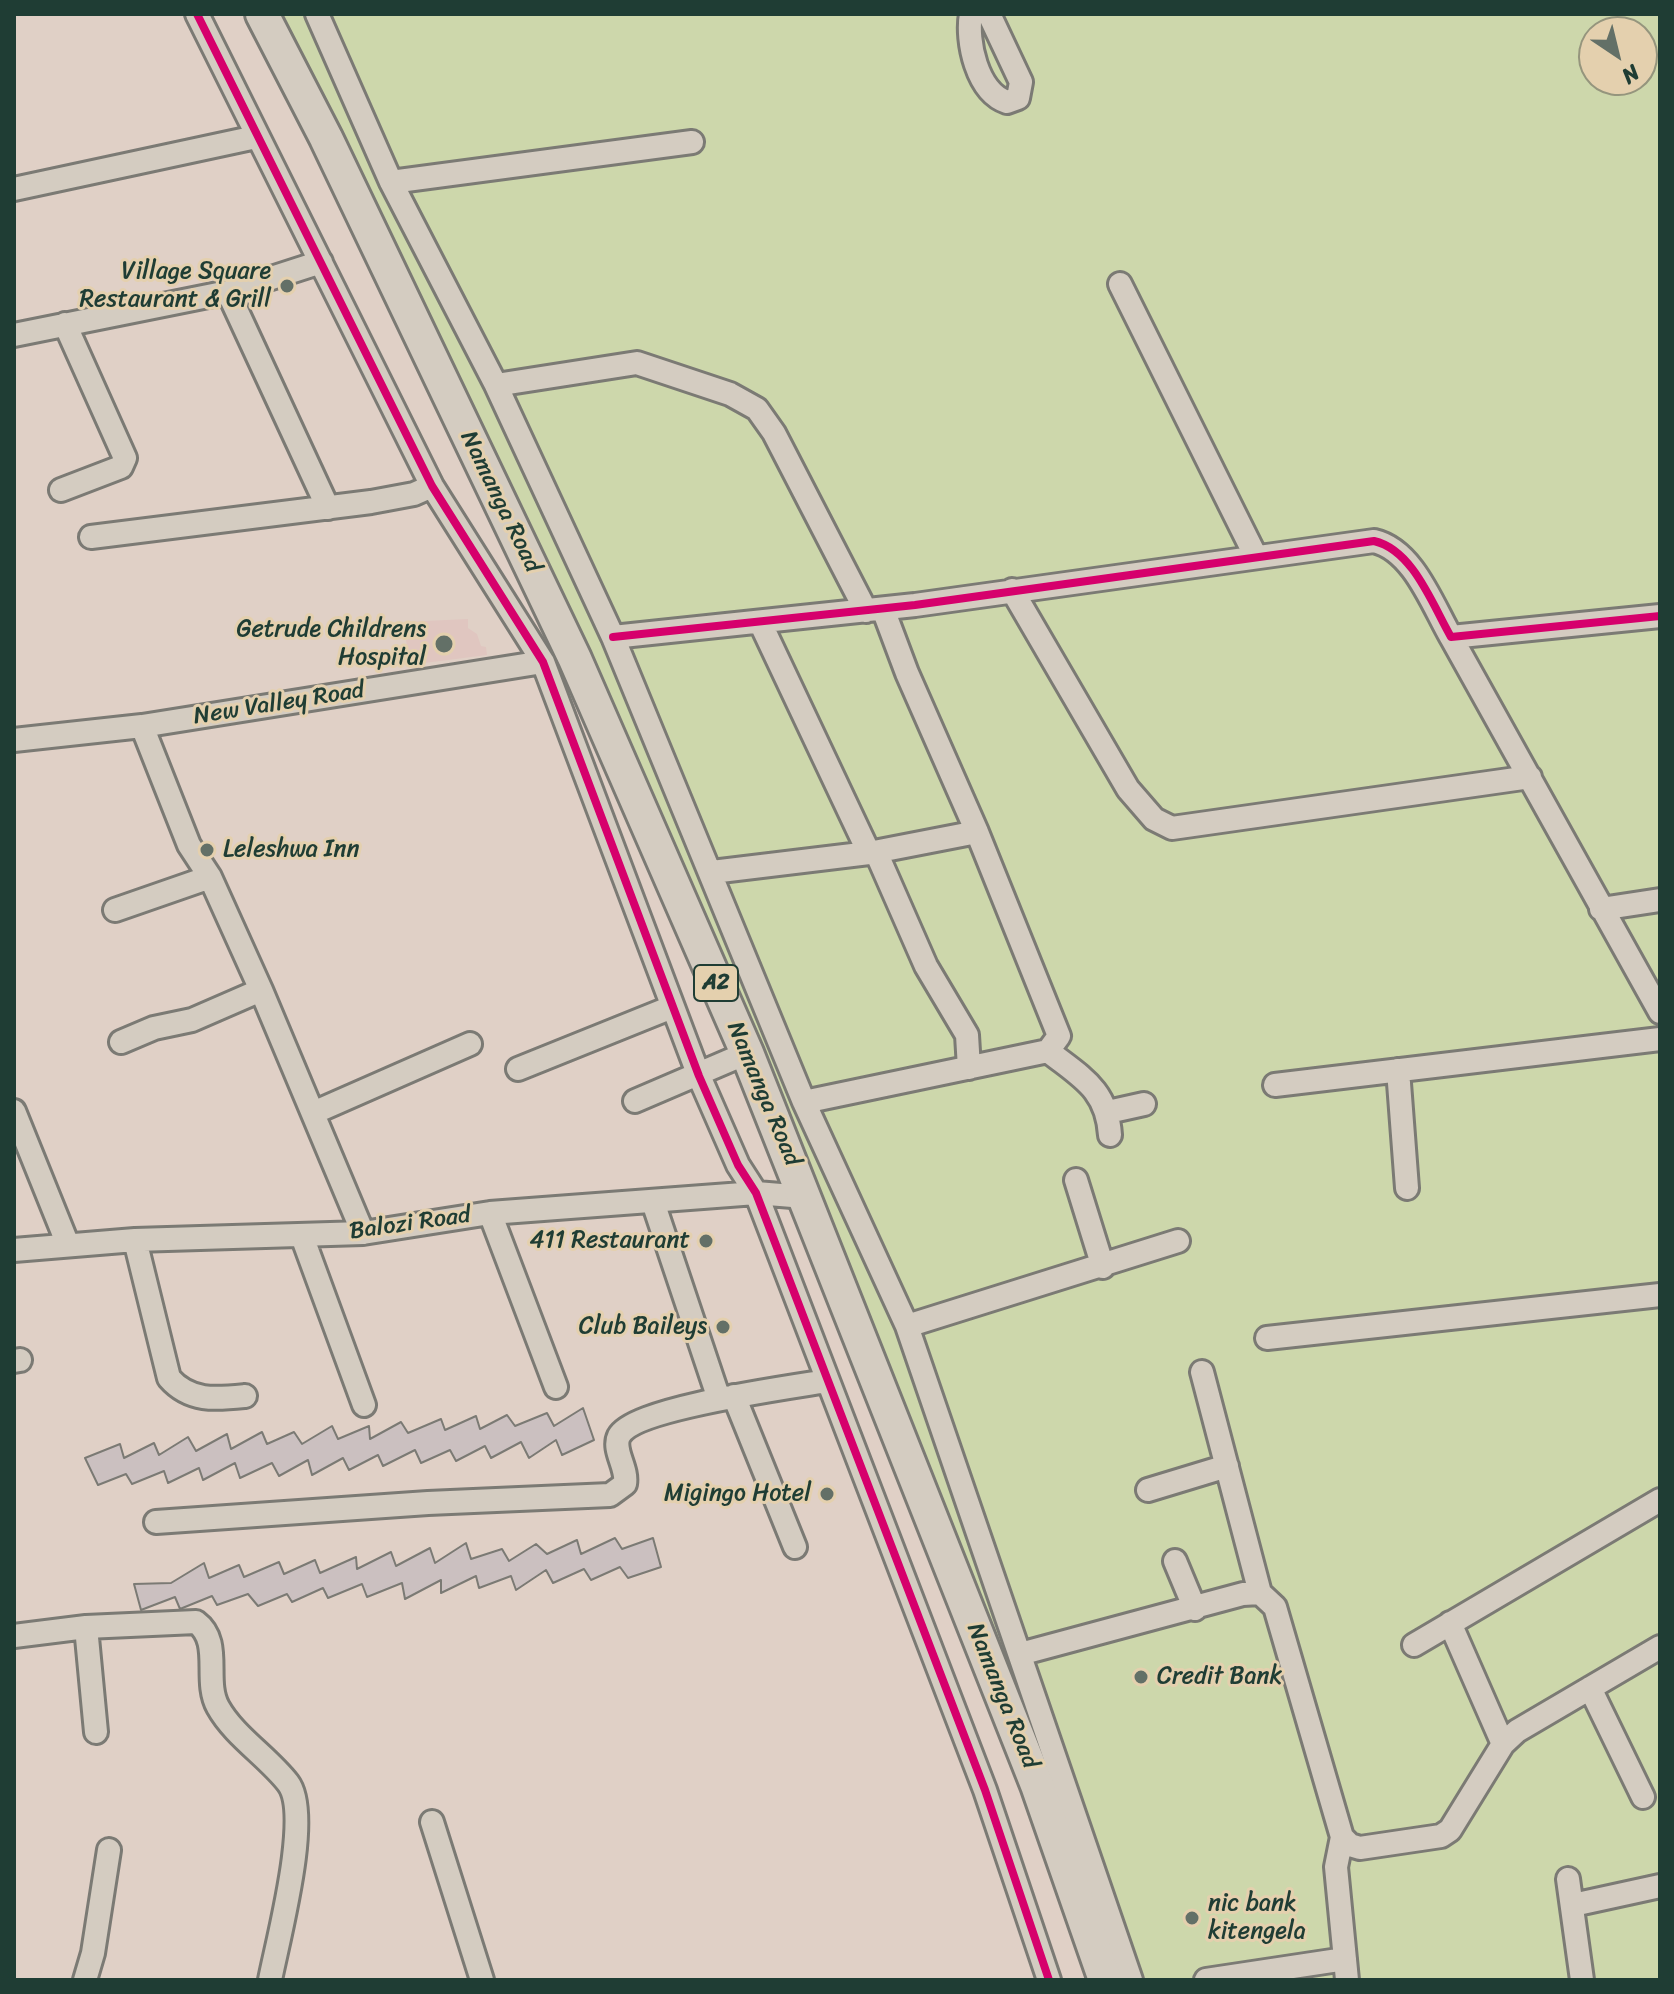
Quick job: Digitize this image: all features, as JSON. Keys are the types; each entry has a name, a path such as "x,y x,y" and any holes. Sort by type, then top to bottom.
{"highway":[{"name":"Namanga Road","path":"262,14 326,138 575,659 747,1053 1037,1785 1105,1980"}],"street":[{"path":"197,14 432,486 543,662 699,1076 738,1165 756,1193 985,1790 1049,1980"},
{"path":"317,14 391,182 496,385 613,637 804,1102 907,1326 1131,1980"},
{"path":"971,14 969,45 991,93 1007,102 1018,98 1021,82 989,14"},
{"path":"14,189 256,137"},
{"path":"391,182 692,142"},
{"path":"14,335 228,292 321,262"},
{"path":"1120,284 1255,555"},
{"path":"228,292 328,508"},
{"path":"61,490 121,467 125,458 65,324"},
{"path":"496,385 637,363 730,394 757,409 774,433 907,673 977,832 1059,1036 1048,1051 804,1102"},
{"path":"91,537 328,508 414,494 432,486"},
{"path":"613,637 874,610 1255,555 1374,541 1386,544 1404,557 1451,637 1660,1012"},
{"path":"1012,590 1128,789 1145,810 1172,828 1530,777"},
{"path":"1451,637 1660,616"},
{"path":"760,622 926,966 967,1035 969,1068"},
{"name":"New Valley Road","path":"14,740 142,726 543,662"},
{"path":"142,726 189,845 210,877 261,990 363,1233"},
{"path":"712,872 873,852 977,832"},
{"path":"115,910 210,877"},
{"path":"1601,909 1660,900"},
{"path":"121,1042 154,1028 192,1020 261,990"},
{"path":"518,1069 672,1007"},
{"path":"1275,1085 1660,1039"},
{"path":"313,1113 470,1044"},
{"path":"1048,1051 1101,1096 1108,1112 1110,1135"},
{"path":"635,1101 747,1053"},
{"path":"1398,1070 1407,1188"},
{"path":"1108,1112 1144,1104"},
{"path":"14,1111 68,1245"},
{"path":"1076,1180 1103,1267"},
{"name":"Balozi Road","path":"14,1250 135,1240 363,1233 490,1213 756,1193 805,1197"},
{"path":"653,1202 727,1398 795,1547"},
{"path":"490,1213 556,1387"},
{"path":"302,1236 364,1405"},
{"path":"135,1240 169,1378 180,1391 209,1400 245,1396"},
{"path":"907,1326 1178,1241"},
{"path":"1267,1338 1660,1295"},
{"path":"1202,1372 1260,1593 1275,1607 1342,1837 1336,1867 1346,1970 1206,1980"},
{"path":"156,1522 428,1503 610,1495 625,1484 627,1476 617,1445 619,1437 632,1422 727,1398 827,1381"},
{"path":"1148,1490 1227,1466"},
{"path":"1414,1645 1660,1500"},
{"path":"1175,1561 1195,1609"},
{"path":"1020,1654 1243,1594 1260,1593"},
{"path":"14,1636 86,1627 196,1622 204,1628 210,1639 217,1706 295,1795 298,1808 295,1848 270,1980"},
{"path":"1450,1623 1503,1744"},
{"path":"86,1627 96,1732"},
{"path":"1342,1837 1350,1845 1360,1848 1441,1836 1450,1830 1503,1744 1517,1731 1660,1647"},
{"path":"1590,1688 1643,1797"},
{"path":"432,1822 482,1980"},
{"path":"85,1980 93,1953 109,1850"},
{"path":"1568,1879 1582,1980"},
{"path":"1573,1905 1660,1886"}],"shaded area":[{"name":"Getrude Childrens Hospital","path":"468,619 468,628 477,634 481,646 486,647 487,655 409,665 404,622"}],"green space":[{"path":"262,14 1660,14 1660,1980 1106,1980 805,1197"}],"building":[{"path":"583,1408 594,1440 562,1455 556,1440 529,1458 521,1442 491,1458 485,1446 456,1461 450,1450 421,1463 415,1450 383,1466 378,1455 349,1470 343,1458 312,1475 308,1460 279,1476 272,1463 240,1478 235,1463 203,1480 199,1468 168,1483 164,1471 132,1484 126,1474 98,1485 85,1458 120,1444 124,1458 154,1443 159,1455 188,1437 196,1451 227,1434 231,1449 262,1432 267,1444 294,1432 302,1444 332,1426 338,1439 369,1426 370,1439 401,1422 408,1433 441,1419 445,1430 476,1416 480,1429 507,1415 515,1426 547,1413 554,1426"},
{"path":"615,1538 622,1549 653,1538 661,1567 628,1578 620,1567 591,1580 584,1569 553,1583 546,1570 516,1590 511,1576 479,1588 476,1576 441,1593 441,1580 405,1599 402,1583 367,1597 362,1584 328,1598 323,1588 292,1602 287,1594 258,1606 248,1594 217,1605 212,1596 180,1609 175,1597 141,1610 134,1584 171,1583 204,1563 209,1578 239,1565 244,1577 279,1562 284,1574 315,1560 320,1573 356,1557 357,1569 391,1552 396,1566 430,1548 435,1563 466,1543 471,1559 502,1549 509,1561 536,1544 547,1554 577,1540 581,1554"}],"cycle path":[{"path":"197,14 432,486 543,662 699,1076 738,1165 756,1193 985,1790 1049,1980"},
{"path":"613,637 915,605 1374,541 1388,546 1410,567 1429,594 1451,637 1660,616"}],"place":[{"name":"Village Square Restaurant & Grill","path":"287,286"},
{"name":"Getrude Childrens Hospital","path":"444,644"},
{"name":"Leleshwa Inn","path":"207,850"},
{"name":"411 Restaurant","path":"706,1241"},
{"name":"Club Baileys","path":"723,1327"},
{"name":"Migingo Hotel","path":"827,1494"},
{"name":"Credit Bank","path":"1141,1677"},
{"name":"nic bank kitengela","path":"1192,1918"}]}
